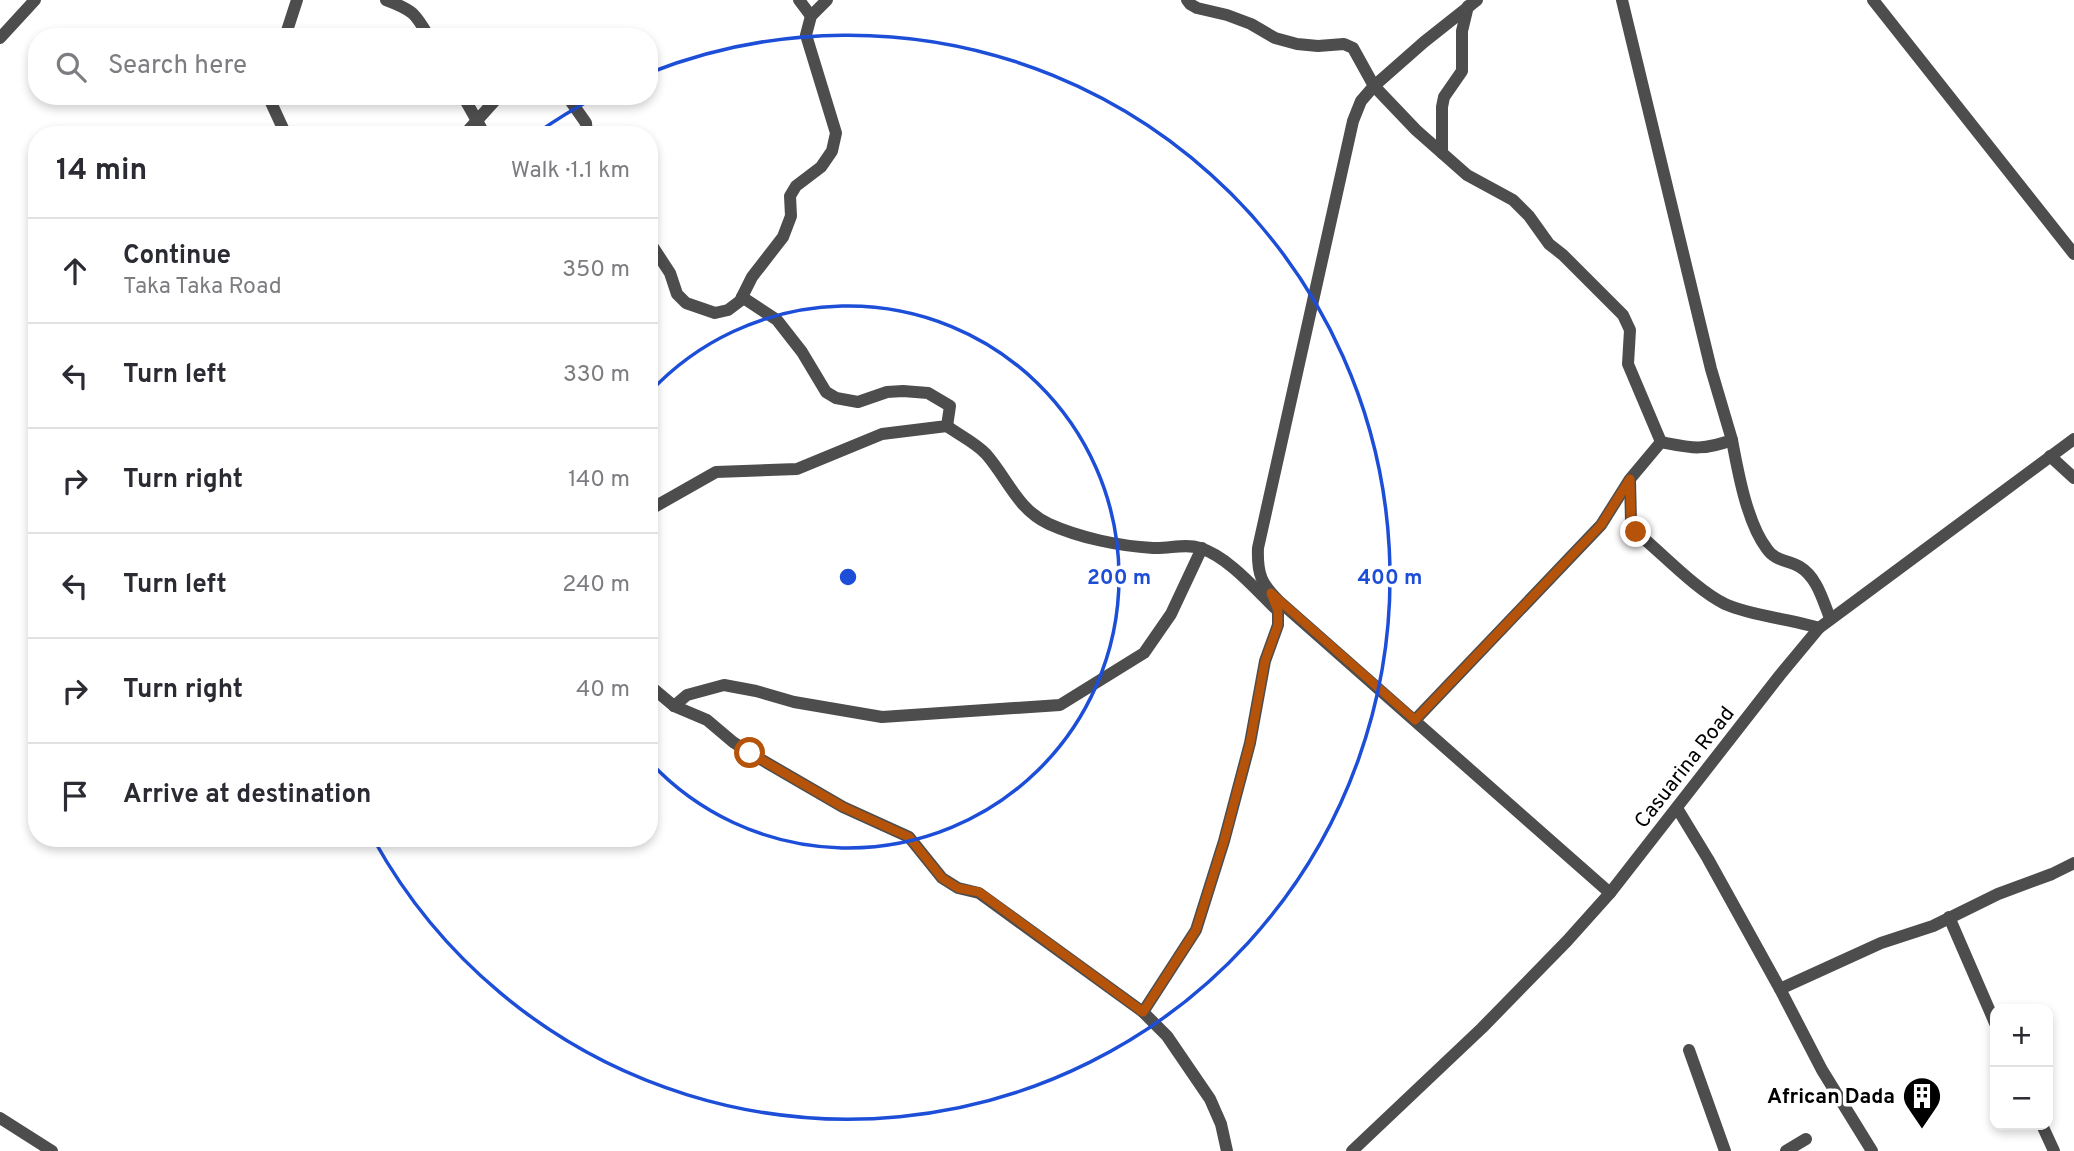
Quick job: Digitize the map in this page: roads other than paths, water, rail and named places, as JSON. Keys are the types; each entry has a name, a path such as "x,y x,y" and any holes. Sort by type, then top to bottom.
{"street":[{"path":"0,38 35,0"},
{"path":"288,28 297,0"},
{"path":"386,0 415,13 424,28"},
{"path":"799,0 811,16"},
{"path":"658,255 670,274 677,294 686,303 715,313 728,310 742,297 752,277 783,237 791,216 790,196 796,186 821,167 832,151 836,133 806,35 811,16 827,0"},
{"path":"1187,0 1190,5 1251,24 1275,38 1297,44 1349,45 1357,53 1374,86 1416,130 1467,175 1521,208 1549,244 1623,315 1630,330 1628,364 1661,442"},
{"path":"1622,0 1745,501 1766,548 1775,558 1799,567 1811,576 1830,618"},
{"path":"1873,0 2074,254"},
{"path":"1473,3 1374,86 1361,101 1353,121 1258,548 1257,567 1271,593 1610,893"},
{"path":"1442,153 1444,97 1462,71 1462,31 1473,3"},
{"path":"272,105 282,126"},
{"path":"468,105 479,126"},
{"path":"473,126 491,105"},
{"path":"573,105 586,126"},
{"path":"742,297 777,320 802,352 826,392 836,398 859,402 887,392 928,394 950,406 947,426"},
{"path":"658,505 716,472 797,468 882,434 947,426 985,453 1020,503 1048,524 1124,545 1156,548 1186,545 1202,548 1225,561 1278,611"},
{"name":"Casuarina Road","path":"1352,1151 1517,993 1610,893 1819,628 2074,439"},
{"path":"1661,442 1691,448 1711,448 1732,440"},
{"path":"1415,720 1601,525 1630,479 1661,442"},
{"path":"2050,456 2074,478"},
{"path":"1630,479 1631,521 1636,532 1714,598 1744,611 1819,628"},
{"path":"674,706 687,695 724,685 794,702 882,717 1059,705 1144,653 1171,614 1202,548"},
{"path":"1143,1012 1196,930 1224,841 1250,743 1265,661 1278,625 1278,611 1271,593"},
{"path":"658,693 674,706 707,720 750,753 843,807 909,837 942,878 958,888 979,892 1143,1012 1167,1036 1210,1099 1221,1124 1227,1151"},
{"path":"1677,808 1780,989 1822,1070 1872,1151"},
{"path":"1780,989 1881,943 1933,926 1998,894 2074,863"},
{"path":"1949,917 1990,1011"},
{"path":"1689,1050 1725,1151"},
{"path":"0,1118 52,1151"},
{"path":"2044,1130 2054,1151"},
{"path":"1786,1151 1806,1139"}],"place":[{"name":"African Dada","path":"1922,1130"}]}
